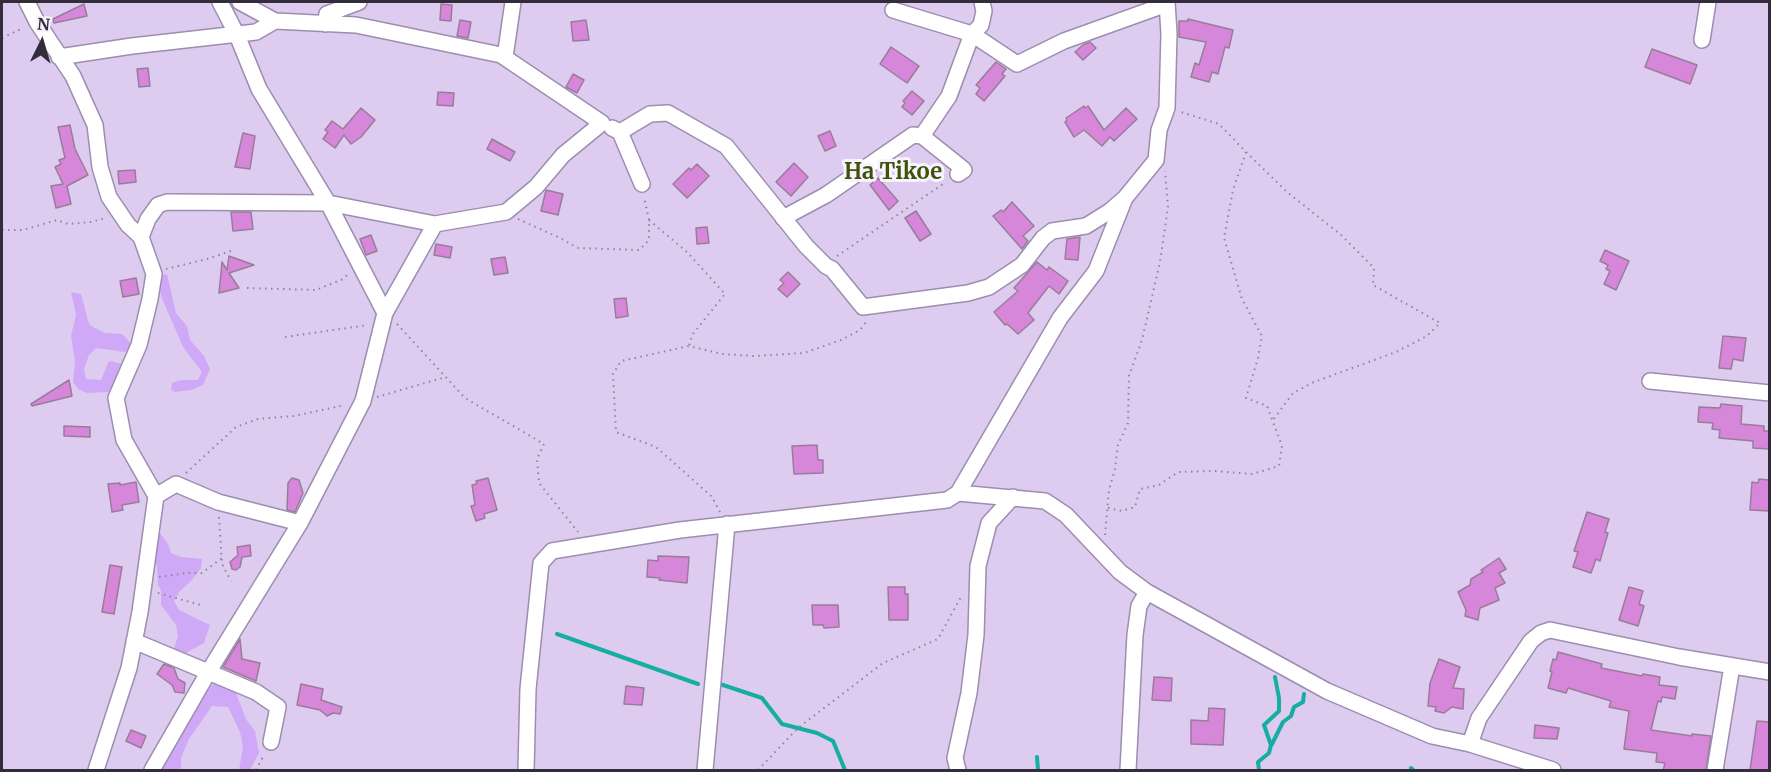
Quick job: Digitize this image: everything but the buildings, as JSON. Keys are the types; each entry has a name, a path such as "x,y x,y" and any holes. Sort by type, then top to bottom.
{"street":[{"path":"27,2 37,22 73,76 95,125 100,167 108,197 128,225 141,237 154,274 139,345 117,398 124,440 156,496 129,668 96,771"},
{"path":"220,2 237,35 259,89 328,203 385,313"},
{"path":"240,2 275,21 356,25 501,55 602,123 620,132 642,184"},
{"path":"325,24 327,14 359,2"},
{"path":"505,57 513,2"},
{"path":"783,218 826,195 918,135 949,96 972,34 981,25 984,11 982,2"},
{"path":"1702,40 1708,2"},
{"path":"620,132 650,114 668,113 726,146 806,246 832,269 863,307 968,294 989,287 1022,265 1043,238 1052,231 1086,226 1110,211 1125,198 1156,160 1159,130 1167,108 1169,34 1167,3 1064,41 1017,64 972,34 893,10"},
{"path":"59,57 256,32 275,21"},
{"path":"141,237 148,219 158,205 167,202 328,203 435,224 506,212 536,187 563,155 602,123"},
{"path":"918,135 964,170 958,174"},
{"path":"526,771 528,689 541,563 552,551 727,524 766,522 947,500 958,493 1060,318 1096,271 1125,198"},
{"path":"152,771 209,671 300,523 363,401 385,313 435,224"},
{"path":"1650,381 1770,393"},
{"path":"156,496 176,484 218,502 300,523"},
{"path":"958,493 1045,501 1066,515 1120,572 1147,592 1327,691 1432,736 1470,744 1553,771"},
{"path":"958,771 955,758 969,693 976,634 978,566 989,523 1013,497"},
{"path":"705,771 727,524"},
{"path":"1128,771 1135,635 1139,606 1147,592"},
{"path":"1470,744 1479,718 1531,641 1541,633 1550,630 1679,657 1770,672"},
{"path":"134,641 256,692 278,707 271,742"},
{"path":"1715,771 1732,666"}],"path":[{"path":"2,38 37,22"},
{"path":"1167,108 1219,124 1287,192 1340,234 1374,268 1373,285 1440,324 1427,336 1396,352 1314,382 1293,393 1272,421"},
{"path":"1107,508 1122,511 1135,507 1140,489 1159,485 1178,472 1214,471 1252,474 1280,466 1282,446 1267,406 1246,398 1262,336 1242,299 1224,238 1233,190 1246,152"},
{"path":"1104,553 1107,508 1118,445 1128,423 1129,376 1142,340 1160,262 1168,207 1164,165"},
{"path":"826,266 831,260 958,174"},
{"path":"506,212 578,248 639,250 649,240 649,220 642,184"},
{"path":"2,230 23,230 57,220 68,225 91,222 120,213"},
{"path":"649,220 688,253 725,294 692,336 689,346"},
{"path":"151,266 167,269 234,250"},
{"path":"248,288 316,290 343,279 358,261"},
{"path":"727,524 712,497 656,447 616,432 613,374 621,361 689,346 722,354 754,356 804,353 841,340 860,330 867,321 863,307"},
{"path":"285,337 316,331 361,327 377,323 385,313 465,398 544,444 537,459 539,483 588,544"},
{"path":"176,484 190,467 236,427 258,419 294,416 363,401 446,377"},
{"path":"218,502 222,564 231,581"},
{"path":"144,583 202,573 222,558"},
{"path":"144,583 204,606"},
{"path":"758,771 798,728 883,663 938,639 966,587"},
{"path":"255,771 271,742"}],"shaded area":[{"path":"167,274 176,313 187,326 190,340 204,356 210,369 203,385 191,390 175,392 171,390 172,383 181,380 198,380 202,372 183,347 161,296 159,276"},
{"path":"71,292 81,294 89,324 105,333 122,334 132,344 125,352 96,348 89,355 84,369 86,379 101,380 109,361 125,364 110,392 87,393 78,389 73,382 75,361 71,336 76,315"},
{"path":"160,533 171,553 181,557 202,559 201,568 174,601 179,610 210,625 204,643 186,653 177,652 174,648 178,636 176,625 161,605 161,590 158,585 154,556"},
{"path":"225,681 234,688 246,719 255,731 259,753 250,770 239,770 243,747 240,732 228,707 212,706 189,739 181,758 181,770 160,770 199,702 214,683"}],"waterway":[{"path":"557,634 698,684"},
{"path":"1259,770 1258,762 1269,753 1271,745 1264,725 1279,711 1275,677"},
{"path":"720,684 762,698 782,724 817,733 833,741 845,770"},
{"path":"1272,744 1283,722 1291,716 1294,707 1303,702 1304,694"},
{"path":"1037,757 1038,770"}],"district":[{"name":"Ha Tikoe","path":"893,173"}]}
